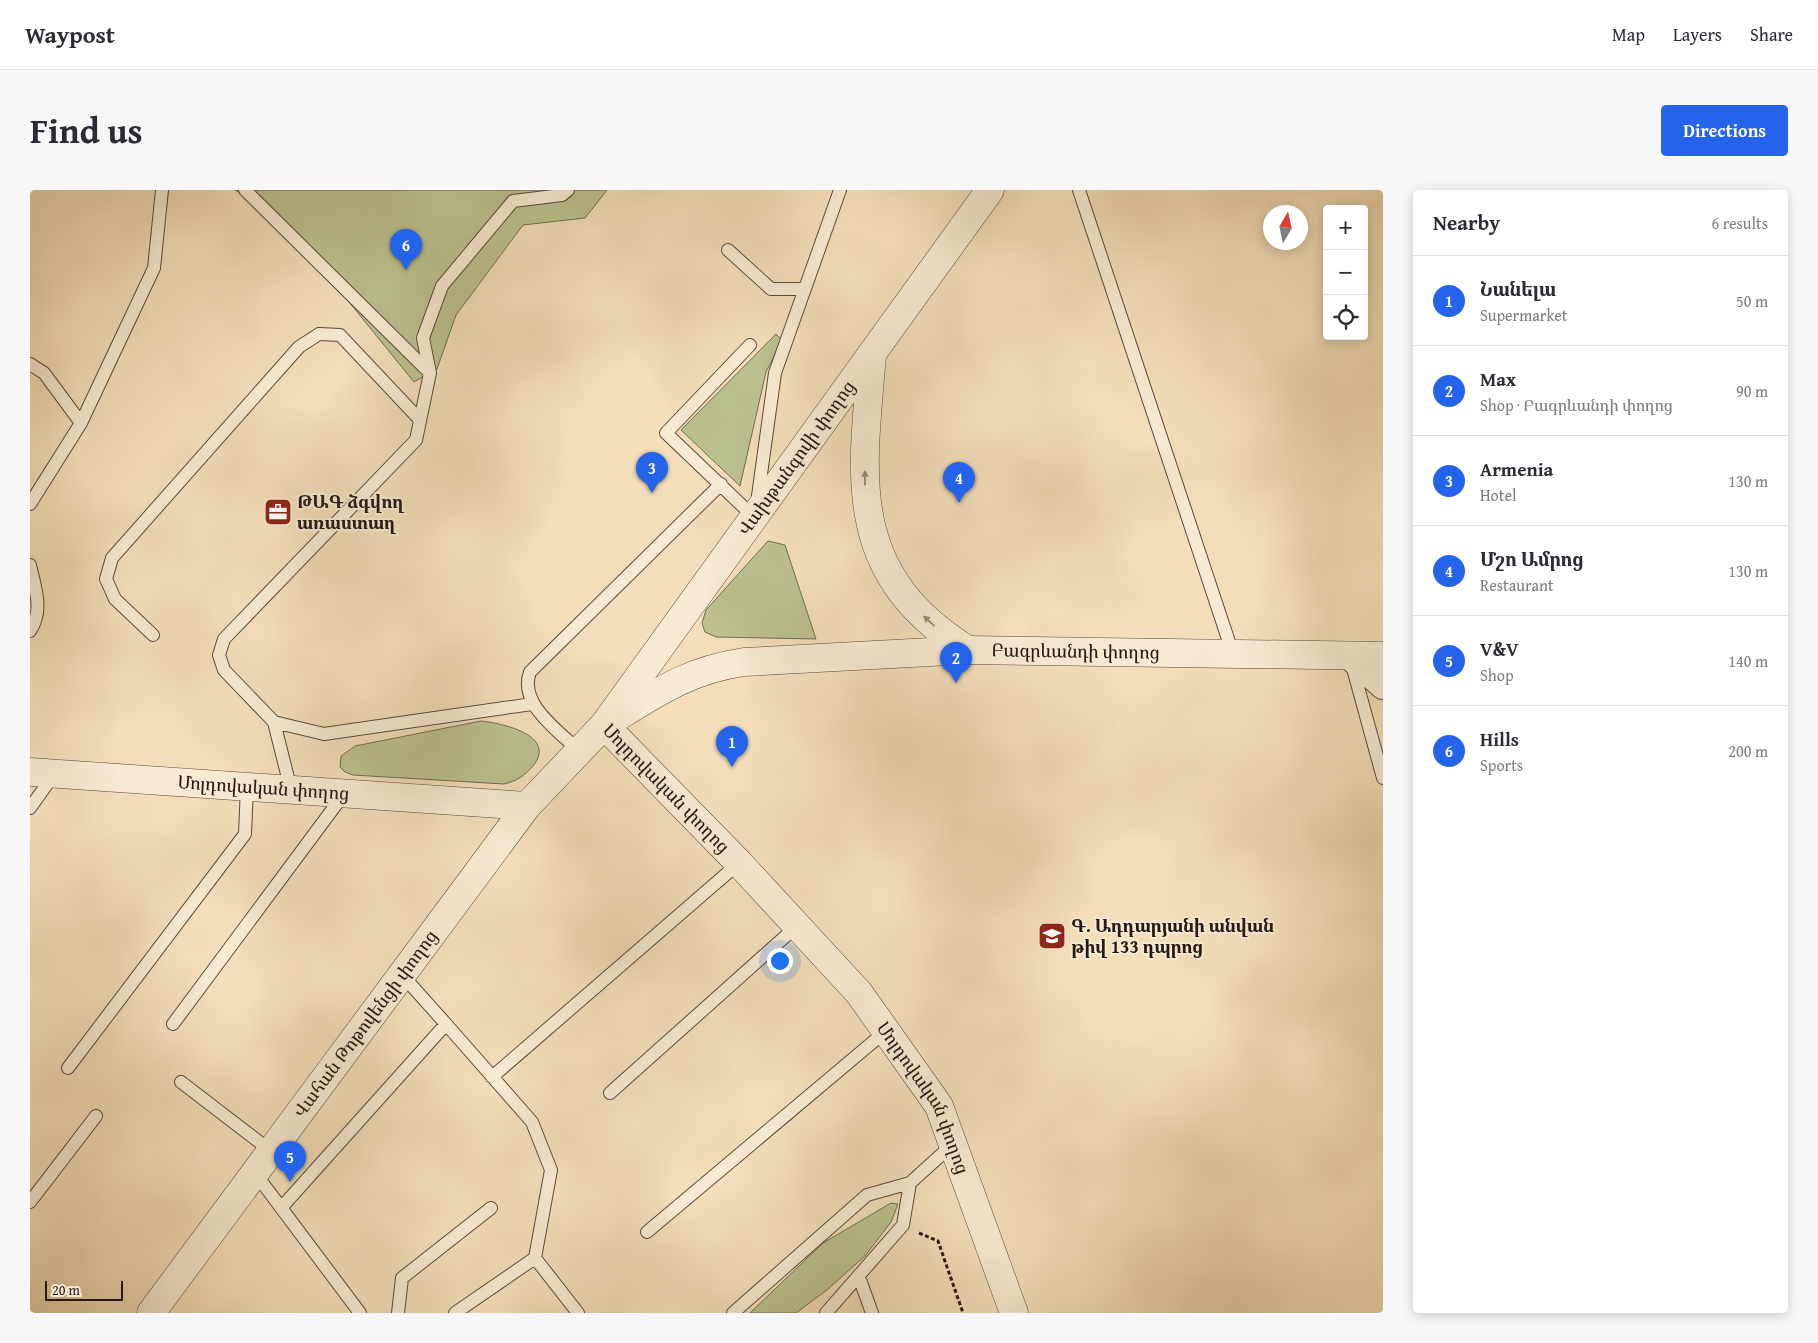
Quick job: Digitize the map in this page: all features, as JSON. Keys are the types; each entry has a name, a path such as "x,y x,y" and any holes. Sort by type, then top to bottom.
{"street":[{"name":"Վախթանգովի փողոց","path":"604,725 990,190"},
{"path":"872,355 865,444 865,488 868,520 875,543 895,583 922,614 943,634 968,650"},
{"name":"Բագրևանդի փողոց","path":"604,725 672,683 715,667 744,662 968,650 1383,656"},
{"path":"1349,656 1383,686"},
{"name":"Մոլդովական փողոց","path":"42,773 527,806 604,725 739,863 859,993 939,1106 1014,1313"},
{"name":"Վահան Թոթովենցի փողոց","path":"151,1313 527,806"}],"lane":[{"path":"245,190 430,373"},
{"path":"291,790 274,722 224,670 219,655 224,639 416,440 430,373 423,338 442,286 513,201 562,195 568,190"},
{"path":"754,518 775,373 840,190"},
{"path":"1079,190 1233,654"},
{"path":"30,504 81,423 154,268 160,191"},
{"path":"728,250 771,289 805,289"},
{"path":"153,634 115,599 106,579 112,558 298,347 318,334 340,335 420,420"},
{"path":"750,345 666,433 754,518"},
{"path":"30,364 44,373 81,423"},
{"path":"579,751 532,704 527,684 530,672 720,484"},
{"path":"30,565 38,604 37,618 30,631"},
{"path":"1349,656 1383,778"},
{"path":"274,722 324,734 532,704"},
{"path":"30,808 42,773"},
{"path":"68,1068 246,834 247,787"},
{"path":"173,1024 344,794"},
{"path":"492,1077 739,863"},
{"path":"610,1092 797,926"},
{"path":"402,976 532,1122 551,1170 535,1258 455,1313"},
{"path":"281,1208 446,1024"},
{"path":"647,1232 886,1031"},
{"path":"181,1082 271,1151"},
{"path":"30,1202 96,1116"},
{"path":"733,1313 867,1195 910,1183 952,1145"},
{"path":"255,1173 360,1313"},
{"path":"826,1313 903,1225 910,1183"},
{"path":"398,1313 402,1278 492,1208"},
{"path":"535,1258 578,1313"},
{"path":"859,1277 872,1313"}],"path":[{"path":"903,1225 938,1241 963,1313"}],"green space":[{"path":"235,190 607,190 585,218 523,225 456,315 437,369 414,382 280,217"},
{"path":"776,334 782,340 766,372 740,486 681,430"},
{"path":"768,541 785,545 816,639 716,637 705,632 702,623 706,610"},
{"path":"481,721 513,728 533,739 538,746 539,755 533,766 517,780 504,784 353,775 345,772 340,767 341,756 355,746"},
{"path":"891,1203 898,1204 891,1222 865,1256 827,1290 796,1313 750,1313 823,1243"}],"place":[{"name":"Hills","path":"406,270"},
{"name":"Armenia","path":"652,493"},
{"name":"Մշո Ամրոց","path":"959,503"},
{"name":"ԹԱԳ ձգվող առաստաղ","path":"278,512"},
{"name":"Max","path":"956,683"},
{"name":"Նանելա","path":"732,767"},
{"name":"Գ. Ադդարյանի անվան թիվ 133 դպրոց","path":"1052,936"},
{"name":"V&V","path":"290,1182"}]}
